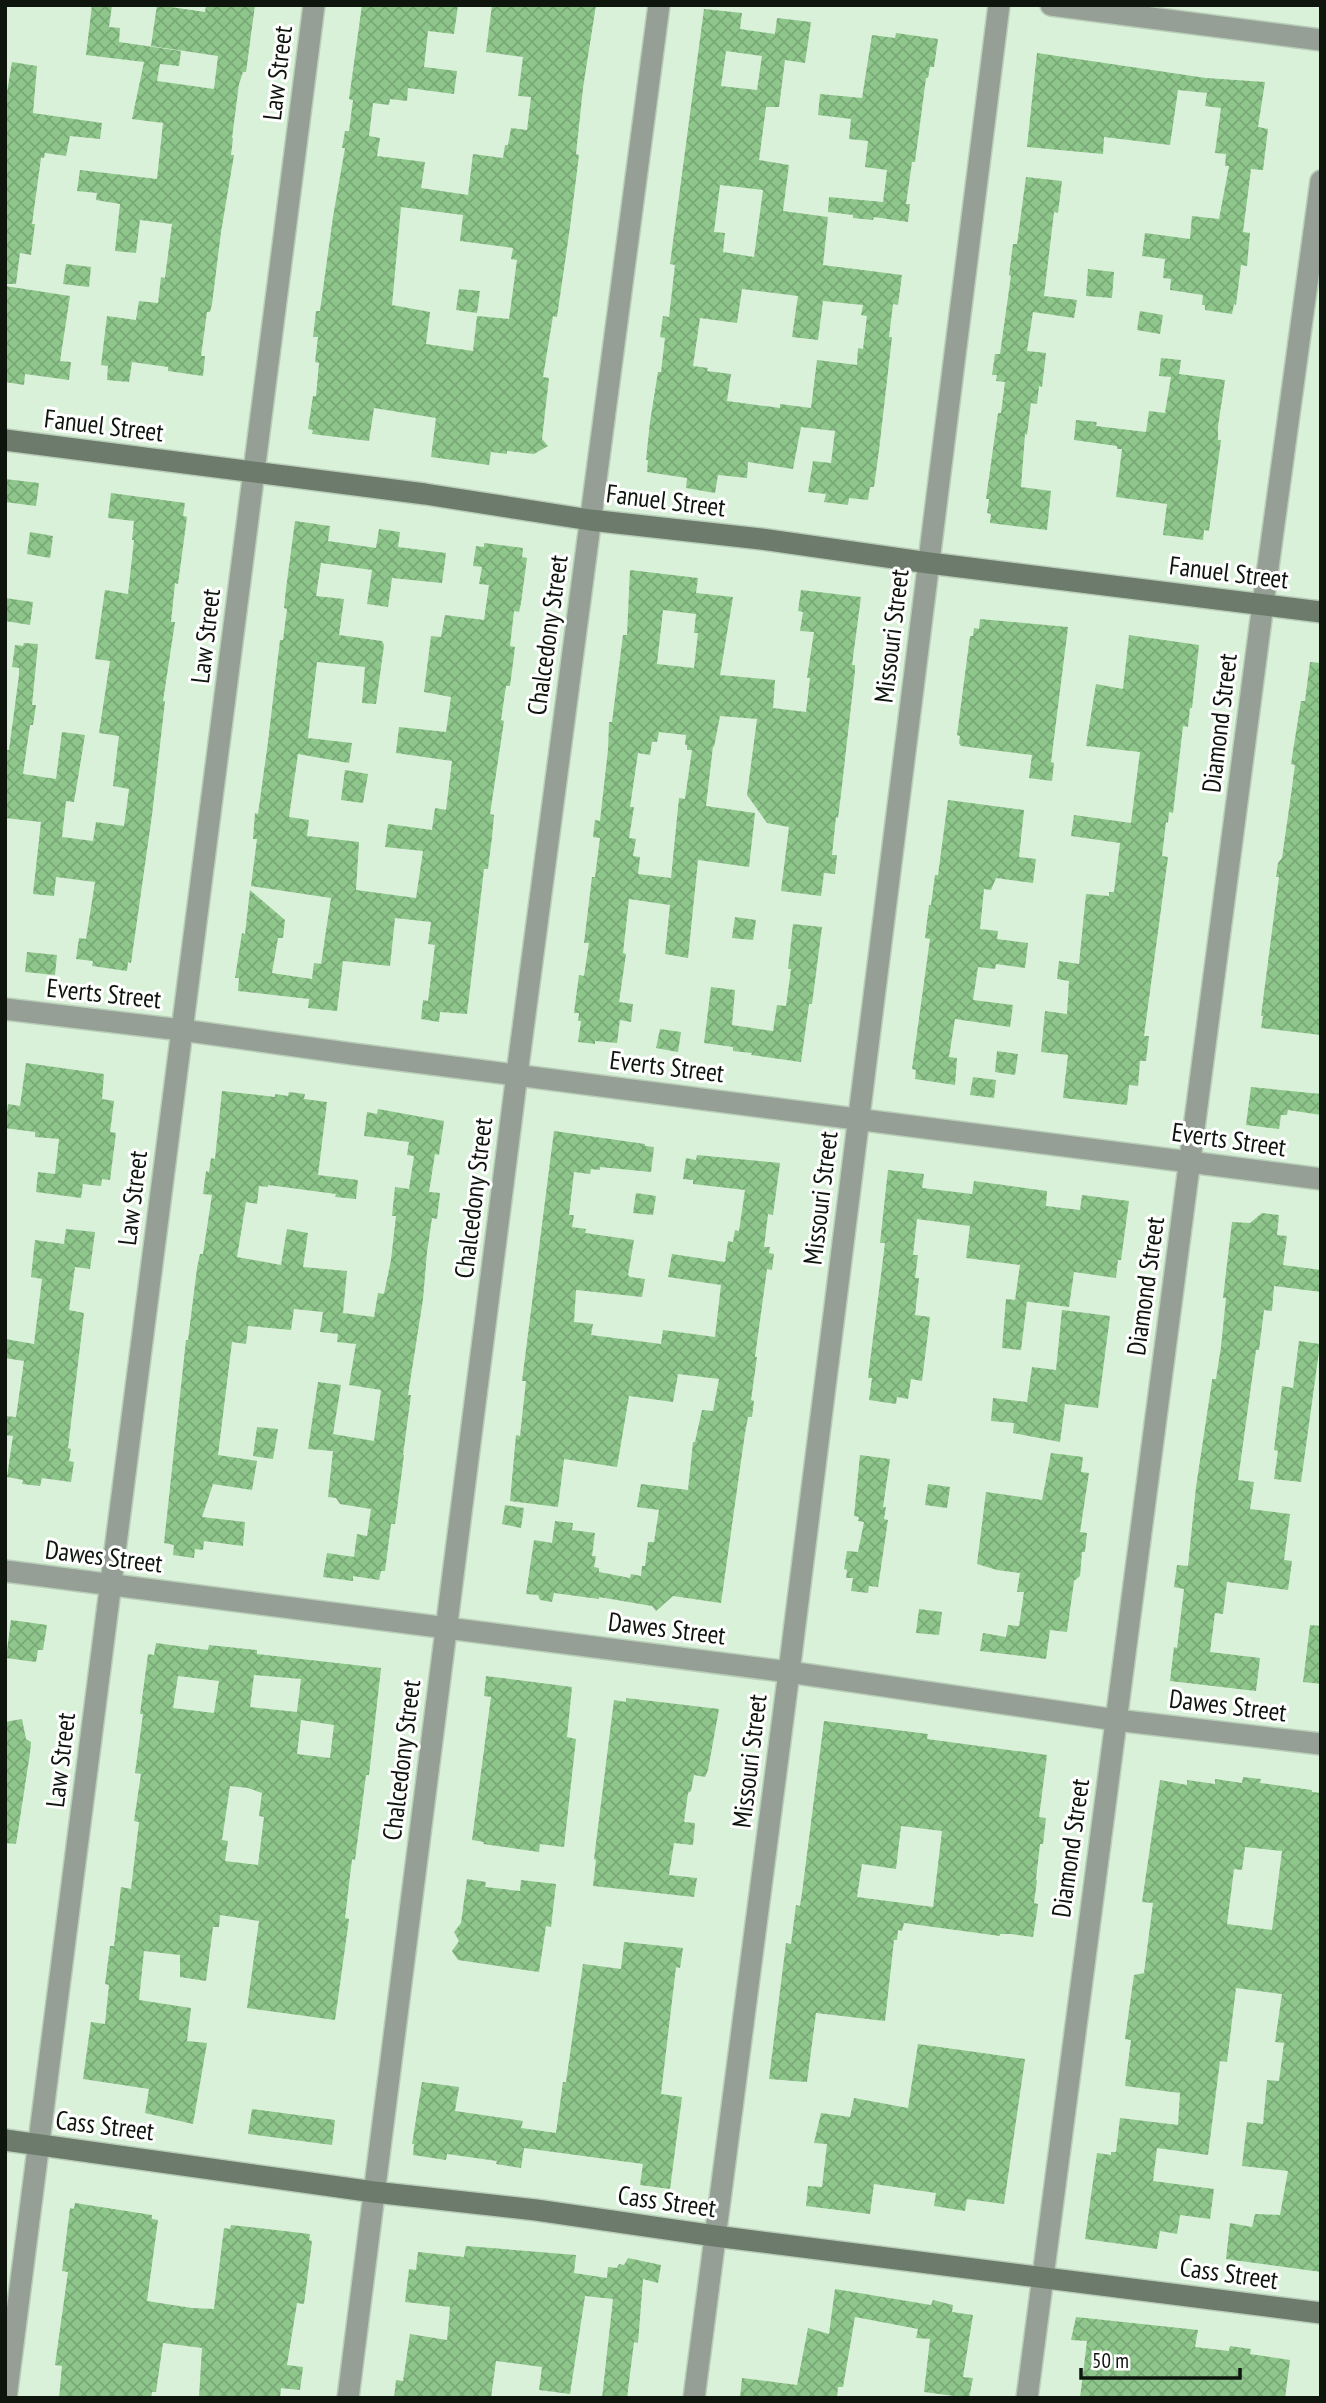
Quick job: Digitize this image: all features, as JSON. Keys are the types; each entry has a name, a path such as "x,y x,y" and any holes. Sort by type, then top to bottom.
{"street":[{"name":"Law Street","path":"6,2398 314,5"},
{"name":"Chalcedony Street","path":"348,2398 517,1074 659,5"},
{"name":"Missouri Street","path":"694,2398 789,1672 999,5"},
{"path":"1051,5 1321,40"},
{"name":"Diamond Street","path":"1027,2398 1321,181"},
{"name":"Fanuel Street","path":"5,440 425,494 590,520 1321,612"},
{"name":"Everts Street","path":"5,1009 1321,1179"},
{"name":"Dawes Street","path":"5,1572 789,1672 1116,1720 1321,1744"},
{"name":"Cass Street","path":"5,2140 374,2192 536,2210 715,2236 1321,2314"}],"building":[{"path":"92,5 112,5 109,27 120,28 119,42 181,51 179,66 160,64 157,81 214,89 218,56 151,46 157,5 205,12 206,5 255,5 246,72 243,72 239,84 232,138 231,155 234,155 212,304 210,312 207,312 201,356 205,356 203,376 132,362 129,382 107,380 108,366 101,365 107,316 136,320 139,301 158,303 161,277 165,278 172,224 140,220 136,253 115,251 120,204 96,200 97,193 77,191 80,170 157,179 163,123 132,119 144,62 86,55"},
{"path":"362,5 458,5 454,34 428,31 424,67 457,71 454,94 408,88 407,101 390,99 389,105 373,103 369,136 380,138 377,156 425,162 421,188 468,195 473,154 503,158 511,128 527,130 531,97 518,96 523,57 486,52 492,5 596,5 583,88 576,154 579,155 570,227 557,317 553,316 543,377 549,378 542,439 548,446 534,454 491,452 489,465 431,457 436,418 374,408 369,441 312,434 313,430 308,429 313,396 316,396 319,363 315,362 318,337 313,337 316,311 320,311 345,148 342,148 345,131 349,131 353,100 349,99","holes":["401,207 463,215 460,241 513,248 511,259 517,260 509,319 477,316 473,351 426,344 430,312 392,305"]},
{"path":"704,9 742,13 740,29 775,34 777,18 811,22 805,63 785,60 779,107 766,107 759,160 789,165 783,211 828,217 823,265 902,275 898,305 893,304 889,337 892,337 879,450 874,487 870,487 868,500 849,498 848,505 824,502 826,494 808,492 813,461 831,463 835,431 801,427 793,469 748,462 747,478 718,475 715,493 686,488 687,478 647,472 650,422 665,338 660,337 663,316 669,317 675,265 670,264","holes":["726,51 762,56 757,90 721,86","720,185 763,190 754,257 723,252 725,233 714,232","742,289 798,296 792,337 818,340 823,301 863,305 861,315 867,316 863,349 858,348 857,365 817,360 811,408 780,404 780,408 727,401 731,374 693,366 700,318 737,323"]},
{"path":"896,33 938,39 934,67 930,67 926,78 915,162 912,162 906,204 910,204 908,222 874,217 873,220 853,218 853,215 828,212 829,197 883,202 887,170 865,167 868,141 849,139 851,119 818,115 820,94 862,98 872,35 895,38"},
{"path":"1037,53 1206,78 1265,82 1258,127 1268,129 1263,170 1251,169 1243,232 1250,233 1247,266 1241,265 1236,305 1234,304 1232,314 1205,310 1205,305 1202,305 1203,295 1170,290 1171,279 1163,278 1165,259 1142,256 1145,233 1190,239 1192,216 1219,219 1229,166 1225,166 1226,154 1215,153 1221,108 1205,106 1207,93 1178,90 1170,145 1104,137 1103,154 1027,147"},
{"path":"12,62 37,66 33,113 102,123 100,139 70,136 66,156 45,153 44,158 41,158 32,224 35,224 31,255 20,253 16,284 5,284 5,104"},
{"path":"1026,177 1062,181 1058,213 1054,212 1044,296 1077,300 1074,318 1033,312 1027,351 1046,353 1042,387 1039,386 1037,404 1031,403 1027,435 1025,434 1021,487 1051,491 1047,530 990,523 991,514 987,513 989,499 986,499 1005,382 996,381 997,375 992,375 995,354 1000,354 1013,244 1017,244"},
{"path":"66,264 91,267 89,287 63,284"},
{"path":"1088,269 1114,272 1112,298 1086,296"},
{"path":"5,286 70,296 60,361 71,362 69,380 25,374 24,385 5,382"},
{"path":"459,289 480,291 477,313 456,310"},
{"path":"1140,311 1163,315 1160,334 1137,330"},
{"path":"1161,358 1181,360 1179,374 1225,380 1218,426 1218,440 1221,440 1209,531 1204,530 1203,540 1163,535 1167,504 1116,497 1122,449 1074,440 1076,420 1097,422 1096,426 1146,432 1149,411 1165,413 1171,377 1159,376"},
{"path":"5,479 39,483 36,506 5,502"},
{"path":"111,493 185,503 183,516 187,517 178,584 175,583 171,622 175,622 163,701 152,815 131,963 128,962 127,971 92,966 93,961 76,959 79,938 86,939 95,882 56,877 54,896 33,894 41,822 5,818 5,750 9,750 19,675 19,668 12,667 15,645 23,646 24,643 38,644 32,705 36,705 33,725 30,725 23,774 56,779 62,732 85,735 74,802 66,801 62,837 93,841 96,822 124,826 129,789 113,786 119,736 99,733 110,661 95,659 105,590 128,594 134,540 134,521 108,518"},
{"path":"295,521 330,526 328,541 376,548 379,529 400,532 398,547 446,553 442,583 392,578 388,607 367,604 372,570 321,563 316,596 344,599 339,635 382,641 384,645 376,704 362,703 365,667 317,662 308,738 352,743 349,763 298,754 289,817 309,820 307,836 359,842 356,890 416,898 423,851 385,847 388,824 432,830 435,808 446,810 452,761 396,753 399,727 446,732 451,697 424,692 431,636 441,637 445,615 484,620 489,585 479,584 482,567 473,566 476,546 484,547 484,543 523,548 522,557 527,558 519,612 514,611 510,646 515,647 510,686 506,686 501,720 504,721 490,814 494,815 492,837 488,869 484,869 467,1014 440,1012 439,1022 421,1019 423,1000 428,1001 435,945 428,944 431,922 395,918 390,966 343,961 337,1011 308,1008 309,999 238,991 239,978 235,978 242,933 245,934 250,890 285,920 283,938 278,938 272,973 312,979 314,963 321,964 331,898 251,886 257,839 253,839 255,813 258,814 280,640 283,640 287,609 284,608"},
{"path":"30,532 53,536 50,558 27,554"},
{"path":"630,570 698,578 696,593 733,597 720,675 775,680 773,708 806,712 810,678 807,678 814,632 800,631 803,612 798,611 801,590 861,597 852,665 855,665 855,671 832,855 837,855 835,874 824,873 821,896 781,891 789,827 767,823 747,795 757,719 720,716 713,746 706,806 755,813 749,867 698,860 688,958 665,954 670,905 629,899 623,953 626,954 619,1002 633,1004 631,1022 620,1020 617,1043 595,1041 595,1044 578,1042 581,1021 578,1021 579,1013 574,1013 579,975 584,976 589,943 584,943 600,838 593,837 595,820 600,821 609,722 612,722 623,635 627,635","holes":["663,610 696,614 694,633 698,633 694,668 657,664","659,732 686,735 685,745 687,750 692,750 685,799 679,798 671,878 638,874 640,857 633,856 636,839 629,838 634,807 630,807 638,753 650,755 652,742 657,742"]},
{"path":"5,598 33,602 30,625 5,621"},
{"path":"980,619 1068,627 1051,762 1054,763 1052,781 1029,778 1032,755 961,746 959,743 960,736 957,735 970,636 973,636 974,628 979,629"},
{"path":"1129,635 1199,645 1192,708 1188,727 1183,726 1173,813 1169,812 1168,823 1166,822 1162,856 1168,857 1144,1036 1149,1036 1146,1061 1140,1061 1138,1086 1129,1085 1127,1105 1063,1098 1068,1055 1041,1052 1045,1011 1067,1014 1069,981 1057,979 1059,961 1079,964 1086,894 1109,896 1109,892 1114,892 1120,843 1071,836 1074,815 1131,823 1140,752 1086,746 1096,684 1123,689"},
{"path":"1310,662 1321,663 1321,1035 1261,1028 1279,877 1276,877 1278,863 1282,858 1295,765 1291,764 1301,701 1305,701"},
{"path":"345,770 368,774 363,803 341,800"},
{"path":"948,800 1024,810 1019,857 1036,859 1033,883 996,878 991,890 984,889 980,929 998,931 997,939 1028,943 1025,968 996,964 995,969 978,967 973,1000 1013,1005 1010,1027 955,1019 949,1057 957,1058 955,1085 915,1079 916,1070 912,1069 930,939 925,938 929,905 935,875 938,875"},
{"path":"735,917 756,920 753,940 732,938"},
{"path":"793,924 822,927 801,1062 751,1055 752,1053 733,1051 733,1047 704,1043 711,987 735,990 732,1025 773,1031 777,1005 786,1006"},
{"path":"27,952 57,955 55,975 25,972"},
{"path":"660,1029 681,1032 678,1052 656,1048"},
{"path":"997,1051 1018,1054 1015,1075 995,1072"},
{"path":"26,1063 104,1074 102,1099 114,1101 110,1132 116,1133 110,1180 102,1179 101,1186 83,1184 81,1198 36,1192 38,1172 55,1174 59,1139 35,1137 35,1132 5,1128 8,1104 20,1106"},
{"path":"973,1077 996,1080 994,1098 970,1095"},
{"path":"1251,1087 1321,1094 1321,1115 1288,1110 1287,1115 1281,1115 1279,1129 1246,1125"},
{"path":"222,1091 275,1097 275,1094 288,1096 289,1092 305,1094 304,1099 327,1102 318,1175 358,1180 356,1199 335,1197 336,1194 259,1186 257,1204 246,1202 237,1257 281,1265 287,1229 308,1233 303,1267 347,1271 343,1313 374,1317 378,1293 384,1294 391,1260 396,1216 392,1216 395,1187 409,1189 414,1156 407,1155 409,1142 364,1136 367,1112 377,1114 378,1109 444,1121 439,1155 435,1154 429,1192 440,1193 437,1219 432,1218 427,1252 423,1299 408,1395 411,1395 395,1524 391,1524 385,1571 381,1571 379,1580 353,1576 353,1581 323,1577 327,1553 354,1557 357,1534 367,1536 371,1509 340,1504 336,1498 328,1497 333,1451 308,1449 318,1382 341,1385 333,1434 374,1441 381,1390 349,1385 356,1344 337,1342 338,1334 320,1332 323,1312 294,1309 291,1330 248,1326 246,1344 232,1342 218,1455 257,1461 252,1490 213,1484 202,1517 245,1522 243,1546 204,1541 203,1550 195,1549 194,1558 173,1555 174,1545 164,1543 186,1340 212,1195 203,1194 206,1171 209,1172 211,1158 215,1159"},
{"path":"554,1131 654,1147 651,1172 600,1167 600,1170 591,1169 590,1174 574,1172 569,1215 574,1215 572,1227 586,1229 585,1233 634,1240 628,1275 645,1279 642,1297 576,1290 574,1322 593,1324 591,1335 661,1344 663,1330 715,1337 721,1285 668,1277 672,1254 725,1262 728,1241 733,1242 735,1230 739,1231 745,1190 693,1184 693,1180 683,1179 686,1158 696,1160 697,1155 780,1163 773,1215 768,1214 764,1247 770,1247 769,1253 774,1254 772,1270 767,1269 755,1357 752,1417 748,1417 745,1433 721,1603 673,1596 656,1611 652,1606 599,1597 554,1593 552,1602 540,1600 538,1595 526,1594 534,1540 552,1543 555,1521 573,1523 572,1530 595,1533 592,1556 596,1556 594,1567 599,1568 599,1572 630,1578 631,1574 641,1576 648,1542 654,1542 659,1510 637,1507 641,1484 688,1490 693,1442 702,1410 713,1411 719,1379 678,1374 673,1402 629,1396 617,1467 564,1459 558,1507 510,1501 516,1435 520,1436 526,1381 522,1381"},
{"path":"888,1170 924,1174 922,1188 972,1194 974,1181 1047,1191 1046,1206 1080,1210 1082,1195 1129,1201 1116,1278 1074,1272 1069,1307 1015,1300 1020,1265 966,1258 970,1226 917,1219 913,1255 918,1255 915,1278 919,1278 915,1315 930,1317 922,1381 911,1379 908,1399 897,1397 896,1404 869,1400 872,1378 868,1378 885,1243 880,1243"},
{"path":"636,1193 656,1196 653,1215 633,1213"},
{"path":"1262,1213 1279,1215 1277,1235 1287,1236 1283,1265 1321,1270 1321,1292 1274,1286 1272,1311 1264,1310 1259,1350 1256,1350 1238,1480 1254,1482 1250,1509 1290,1514 1284,1560 1292,1561 1288,1590 1227,1582 1223,1614 1215,1613 1210,1652 1260,1658 1256,1691 1170,1681 1184,1589 1174,1587 1177,1565 1188,1566 1196,1487 1212,1379 1216,1379 1221,1347 1226,1298 1223,1298 1232,1222 1250,1223"},
{"path":"66,1229 95,1232 90,1269 75,1267 69,1310 84,1313 68,1448 71,1449 69,1461 74,1462 71,1482 42,1478 40,1486 22,1484 23,1480 7,1477 13,1436 5,1435 5,1416 16,1417 24,1361 5,1358 5,1339 34,1344 42,1279 31,1277 35,1240 64,1244"},
{"path":"1006,1299 1027,1301 1021,1350 1002,1348"},
{"path":"1062,1310 1110,1316 1098,1408 1065,1404 1060,1442 1013,1433 1014,1423 991,1421 993,1398 1027,1402 1032,1367 1056,1370"},
{"path":"1299,1341 1320,1344 1301,1482 1274,1479 1278,1451 1274,1450 1282,1386 1293,1388"},
{"path":"257,1427 278,1429 273,1459 253,1456"},
{"path":"1051,1453 1083,1457 1081,1472 1089,1473 1080,1532 1087,1533 1085,1552 1082,1552 1080,1576 1074,1581 1067,1632 1050,1630 1046,1659 980,1651 983,1633 1006,1637 1008,1625 1019,1626 1024,1592 1017,1592 1020,1573 977,1564 986,1492 1042,1500"},
{"path":"860,1455 890,1459 883,1507 886,1507 884,1519 888,1520 878,1587 869,1586 868,1593 851,1591 853,1578 846,1578 847,1570 844,1569 847,1551 858,1552 864,1522 858,1521 859,1517 854,1516"},
{"path":"928,1484 950,1487 947,1508 925,1505"},
{"path":"505,1505 524,1508 521,1528 502,1524"},
{"path":"919,1609 942,1612 939,1635 916,1633"},
{"path":"11,1620 47,1625 43,1650 38,1650 36,1662 6,1658"},
{"path":"1310,1625 1321,1626 1321,1684 1303,1682"},
{"path":"156,1643 208,1650 209,1645 257,1650 257,1654 381,1668 369,1775 366,1775 355,1860 352,1859 345,1918 349,1919 335,2020 247,2008 259,1921 220,1915 219,1927 213,1927 206,1981 180,1977 180,1955 144,1951 139,2000 191,2008 187,2041 207,2043 193,2124 145,2113 149,2089 83,2079 91,2022 105,2024 109,1985 105,1984 110,1946 114,1946 121,1887 131,1889 139,1822 134,1821 141,1774 135,1773 143,1714 140,1714 148,1654 154,1655","holes":["254,1675 301,1679 297,1712 250,1707","178,1676 219,1681 214,1713 173,1708","301,1720 334,1725 330,1758 297,1754","230,1786 262,1793 259,1816 264,1817 258,1865 225,1861 228,1841 222,1840"]},
{"path":"486,1676 572,1687 567,1737 576,1739 564,1847 540,1844 539,1852 472,1840 491,1697 484,1696"},
{"path":"626,1698 719,1709 708,1770 705,1777 694,1775 691,1791 688,1793 684,1822 695,1823 693,1845 674,1843 669,1875 697,1878 694,1897 593,1886 614,1700 626,1702"},
{"path":"22,1719 26,1739 31,1742 30,1753 16,1844 5,1843 5,1722"},
{"path":"824,1721 928,1734 927,1739 1047,1755 1039,1817 1046,1818 1036,1879 1034,1903 1038,1904 1033,1937 1011,1934 1000,1936 904,1923 902,1931 898,1930 897,1940 894,1940 885,2021 816,2013 807,2082 769,2079 786,1943 791,1944 796,1905 800,1906","holes":["901,1826 942,1831 933,1907 857,1897 862,1864 896,1869"]},
{"path":"1243,1777 1261,1779 1260,1783 1321,1793 1321,2272 1226,2259 1230,2223 1252,2227 1255,2214 1280,2215 1288,2171 1242,2166 1247,2122 1263,2124 1267,2080 1279,2081 1284,2043 1275,2042 1282,1994 1236,1988 1227,2062 1220,2061 1208,2155 1157,2148 1153,2181 1214,2189 1210,2219 1180,2215 1177,2234 1160,2231 1157,2249 1085,2239 1097,2153 1111,2155 1111,2152 1116,2152 1120,2118 1178,2125 1180,2093 1125,2086 1131,2040 1125,2039 1134,1975 1144,1973 1153,1903 1142,1902 1160,1780 1187,1785 1187,1780 1215,1784 1215,1779 1242,1783","holes":["1245,1847 1282,1851 1272,1930 1227,1924 1234,1869 1242,1870"]},
{"path":"467,1879 486,1882 485,1887 520,1891 521,1880 556,1884 551,1927 546,1926 539,1972 458,1960 452,1951 459,1941 454,1932 461,1923"},
{"path":"624,1942 683,1948 680,1968 676,1967 661,2094 682,2097 670,2189 640,2185 643,2164 524,2148 521,2168 496,2164 497,2161 447,2154 446,2160 413,2155 412,2144 422,2082 459,2087 455,2111 523,2121 521,2128 556,2133 583,1964 621,1969"},
{"path":"918,2044 1025,2059 1004,2204 967,2199 965,2211 934,2206 936,2193 874,2184 870,2214 806,2206 808,2186 822,2187 827,2144 814,2143 821,2113 850,2117 854,2098 908,2108"},
{"path":"252,2109 335,2120 332,2145 248,2134"},
{"path":"75,2203 152,2215 152,2219 158,2220 147,2301 192,2308 214,2309 224,2228 230,2229 231,2225 310,2234 309,2240 312,2241 304,2304 297,2303 287,2365 303,2367 300,2390 281,2388 280,2398 199,2398 202,2348 163,2343 156,2392 152,2392 151,2398 59,2398 62,2366 55,2365 68,2272 62,2271 70,2208 74,2209"},
{"path":"466,2246 576,2255 574,2273 607,2278 608,2267 617,2268 619,2264 624,2265 628,2258 661,2265 658,2283 643,2279 638,2343 634,2342 627,2398 602,2398 613,2299 585,2296 570,2394 539,2390 542,2367 496,2361 491,2398 394,2398 396,2380 403,2381 410,2334 447,2340 450,2307 405,2302 409,2269 416,2270 418,2252 464,2257"},
{"path":"835,2289 931,2305 933,2300 953,2305 952,2312 973,2315 963,2377 973,2378 969,2398 924,2392 930,2339 916,2338 918,2329 855,2317 843,2387 838,2387 837,2398 740,2398 742,2378 797,2385 808,2328 829,2334"},
{"path":"1076,2317 1198,2330 1195,2347 1229,2351 1230,2346 1251,2349 1250,2354 1290,2360 1285,2398 1080,2398 1087,2341 1071,2340"}]}
